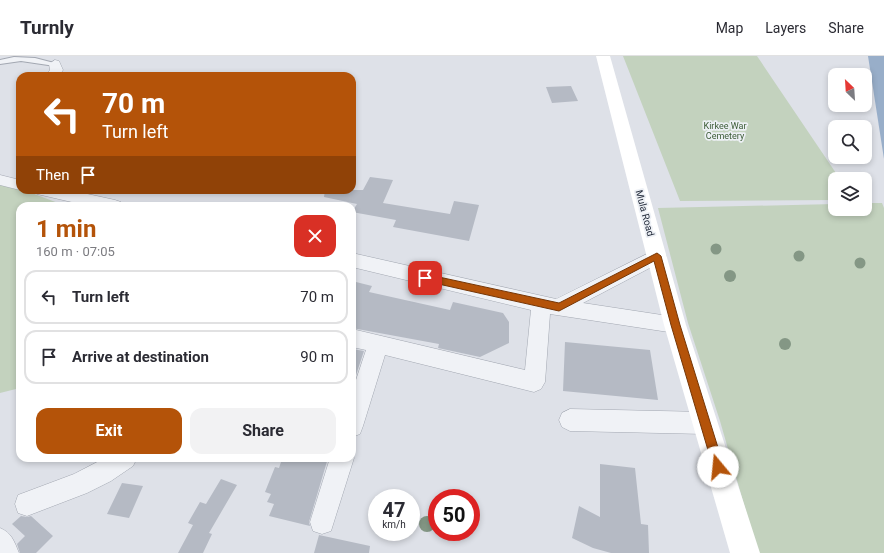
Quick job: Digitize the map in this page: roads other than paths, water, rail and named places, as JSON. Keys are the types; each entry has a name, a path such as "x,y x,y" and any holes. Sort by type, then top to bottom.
{"main road":[{"name":"Mula Road","path":"603,56 675,325 745,553"}],"street":[{"path":"0,180 16,184"},
{"path":"61,194 97,202"},
{"path":"550,306 657,256"},
{"path":"356,261 550,306 675,325"},
{"path":"356,339 534,382 550,306"},
{"path":"356,413 378,344"},
{"path":"570,420 705,423"},
{"path":"28,504 92,478 115,467 121,462"},
{"path":"322,522 341,462"},
{"path":"0,541 6,553"}],"lane":[{"path":"0,62 20,59 34,60 54,70"}],"water":[{"path":"868,56 884,56 884,159 872,82 872,68 870,68"}],"park label":[{"name":"Kirkee War Cemetery","path":"725,132"}]}
